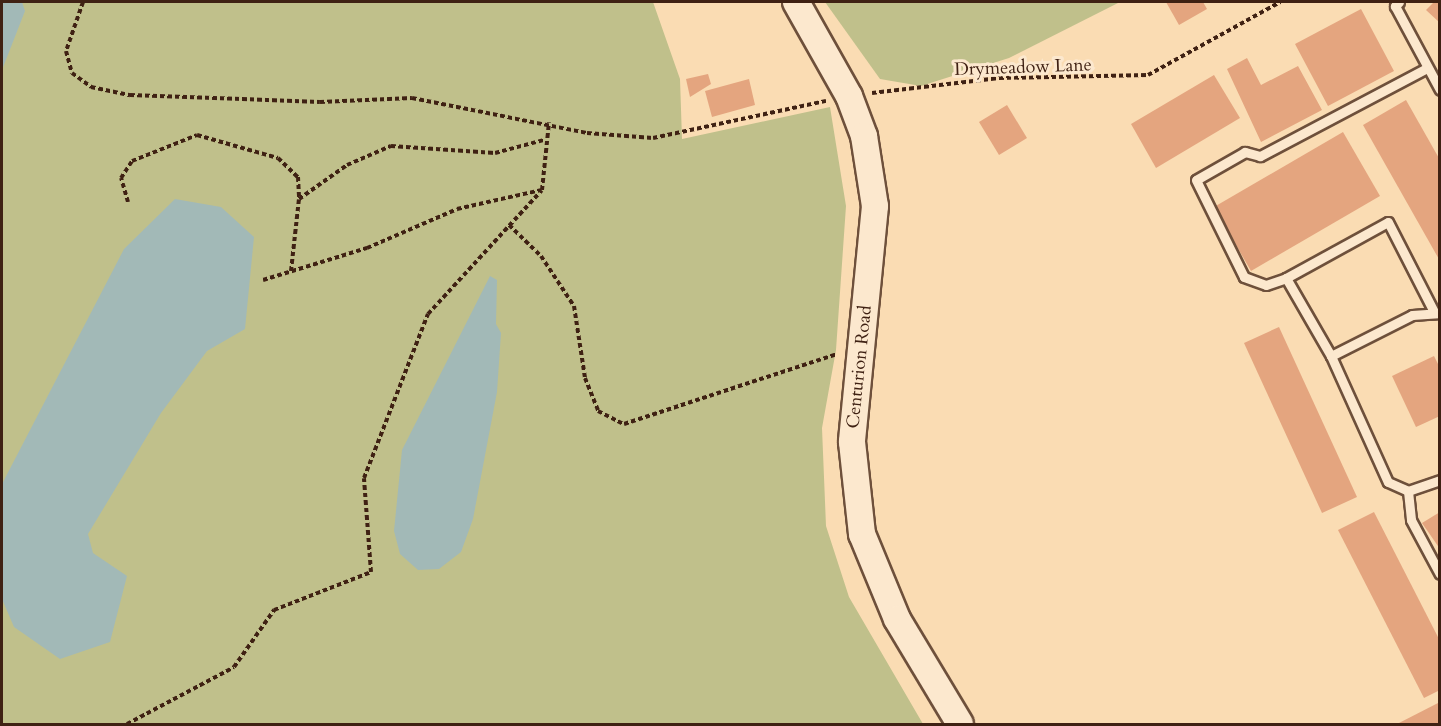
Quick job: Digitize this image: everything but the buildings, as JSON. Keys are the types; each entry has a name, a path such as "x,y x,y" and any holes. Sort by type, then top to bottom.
{"street":[{"name":"Centurion Road","path":"796,2 849,96 864,136 876,206 852,451 862,534 897,619 960,724"}],"lane":[{"path":"1399,2 1395,6 1440,90"},
{"path":"1330,356 1412,315 1437,312 1388,222 1286,278 1266,285 1244,277 1196,180 1245,152 1260,156 1427,68"},
{"path":"1286,278 1330,356 1388,482 1408,491 1440,480"},
{"path":"1408,491 1411,520 1440,574"}],"path":[{"name":"Drymeadow Lane","path":"83,2 68,64 80,80 107,92 309,102 412,98 616,136 653,138 849,96 999,78 1148,75 1280,2"},
{"path":"128,724 234,667 274,610 371,572 364,478 428,314 542,190 544,140 549,122"},
{"path":"128,202 121,178 132,160 197,135 278,158 298,177 299,199 291,271"},
{"path":"299,199 347,165 391,146 495,153 544,140"},
{"path":"262,280 367,248 457,209 542,190"},
{"path":"509,225 541,256 574,306 585,378 598,411 624,424 861,346"}],"green space":[{"path":"2,2 653,2 680,79 682,139 830,107 846,206 836,350 822,428 826,526 849,597 923,724 2,724"},
{"path":"825,2 1120,2 1009,58 921,86 880,79"}],"water":[{"path":"2,2 22,2 25,11 2,70"},
{"path":"175,199 221,207 254,237 245,329 207,351 161,413 88,534 93,553 127,576 110,642 60,659 14,627 2,599 2,484 124,249"},
{"path":"490,276 497,280 496,324 501,333 497,392 473,519 461,552 439,569 418,570 400,554 394,531 402,450"}]}
